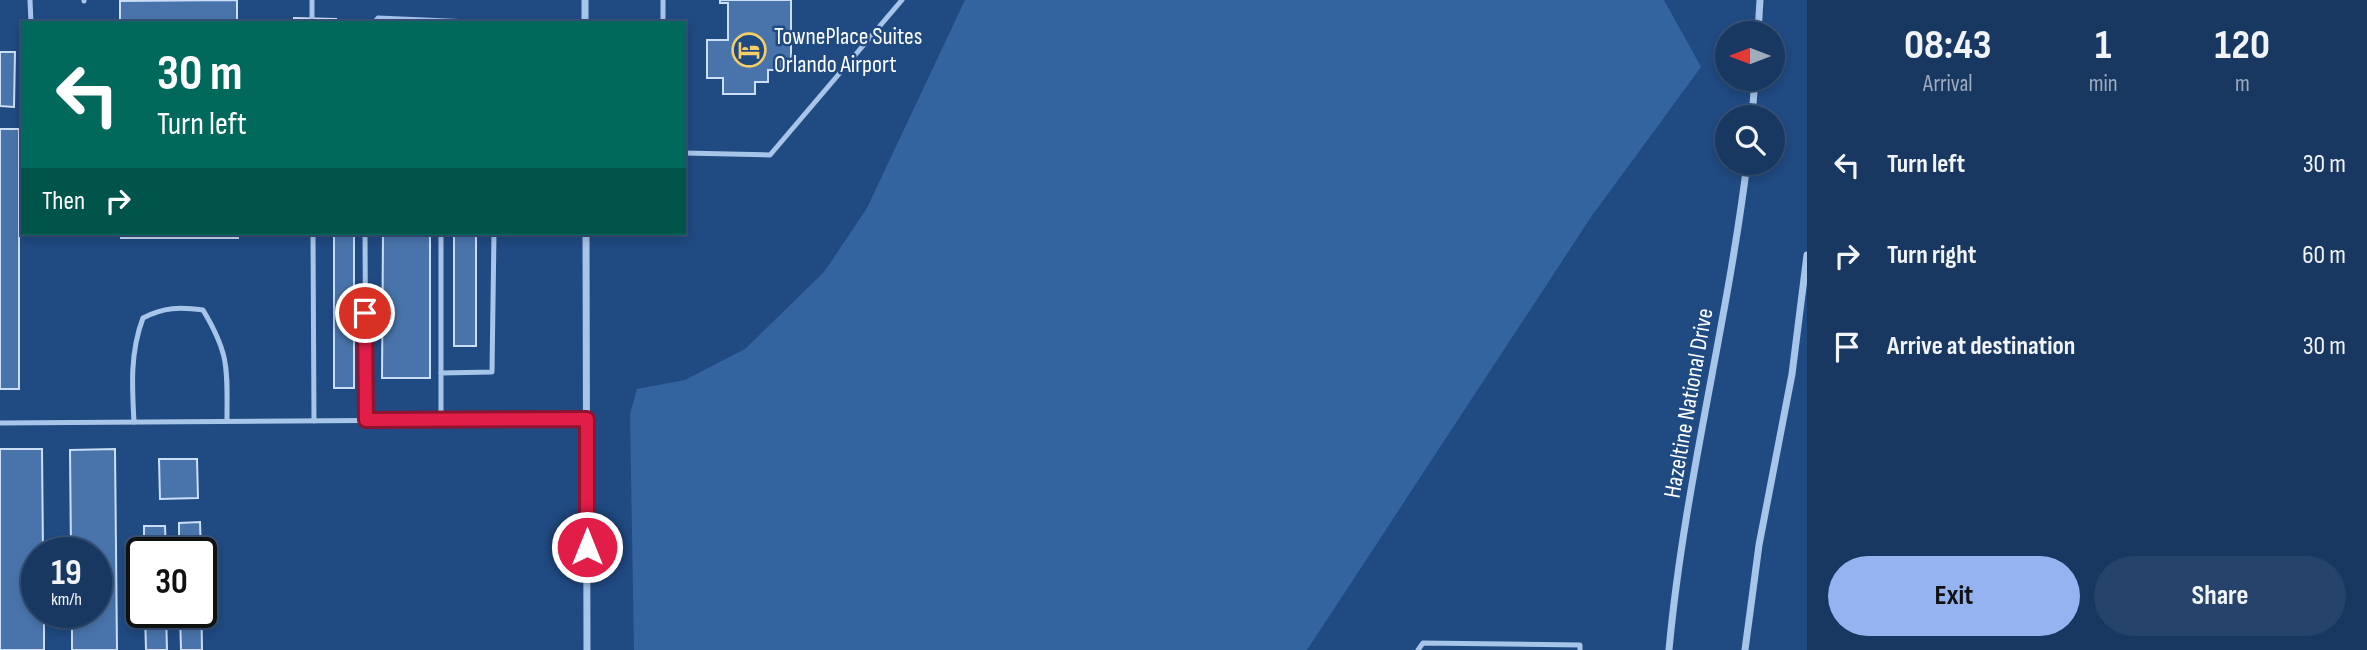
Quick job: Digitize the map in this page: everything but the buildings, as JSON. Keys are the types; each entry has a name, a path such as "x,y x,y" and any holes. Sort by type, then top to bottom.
{"street":[{"path":"585,0 585,21"},
{"path":"1759,21 1760,0"},
{"name":"Hazeltine National Drive","path":"1669,650 1681,552 1724,317 1745,175"},
{"path":"586,235 587,650"},
{"path":"1745,650 1759,544 1792,374 1807,255"}],"lane":[{"path":"30,0 31,21"},
{"path":"312,0 312,18"},
{"path":"663,0 663,21"},
{"path":"686,153 770,155 902,0"},
{"path":"376,21 378,18 439,21"},
{"path":"313,235 314,421"},
{"path":"365,235 366,420"},
{"path":"441,235 441,419"},
{"path":"441,373 492,372 494,235"},
{"path":"134,422 132,382 135,338 143,318 160,309 179,307 203,310 219,339 226,357 227,420"},
{"path":"0,423 587,419"},
{"path":"1418,650 1423,643 1432,646 1580,645 1580,650"}],"shaded area":[{"path":"965,0 1664,0 1701,67 1591,217 1307,650 634,650 630,414 637,389 685,380 745,349 824,272 867,208"}],"place":[{"name":"TownePlace Suites Orlando Airport","path":"749,50"}],"route":[{"path":"365,313 366,420 587,419 587,547"}]}
